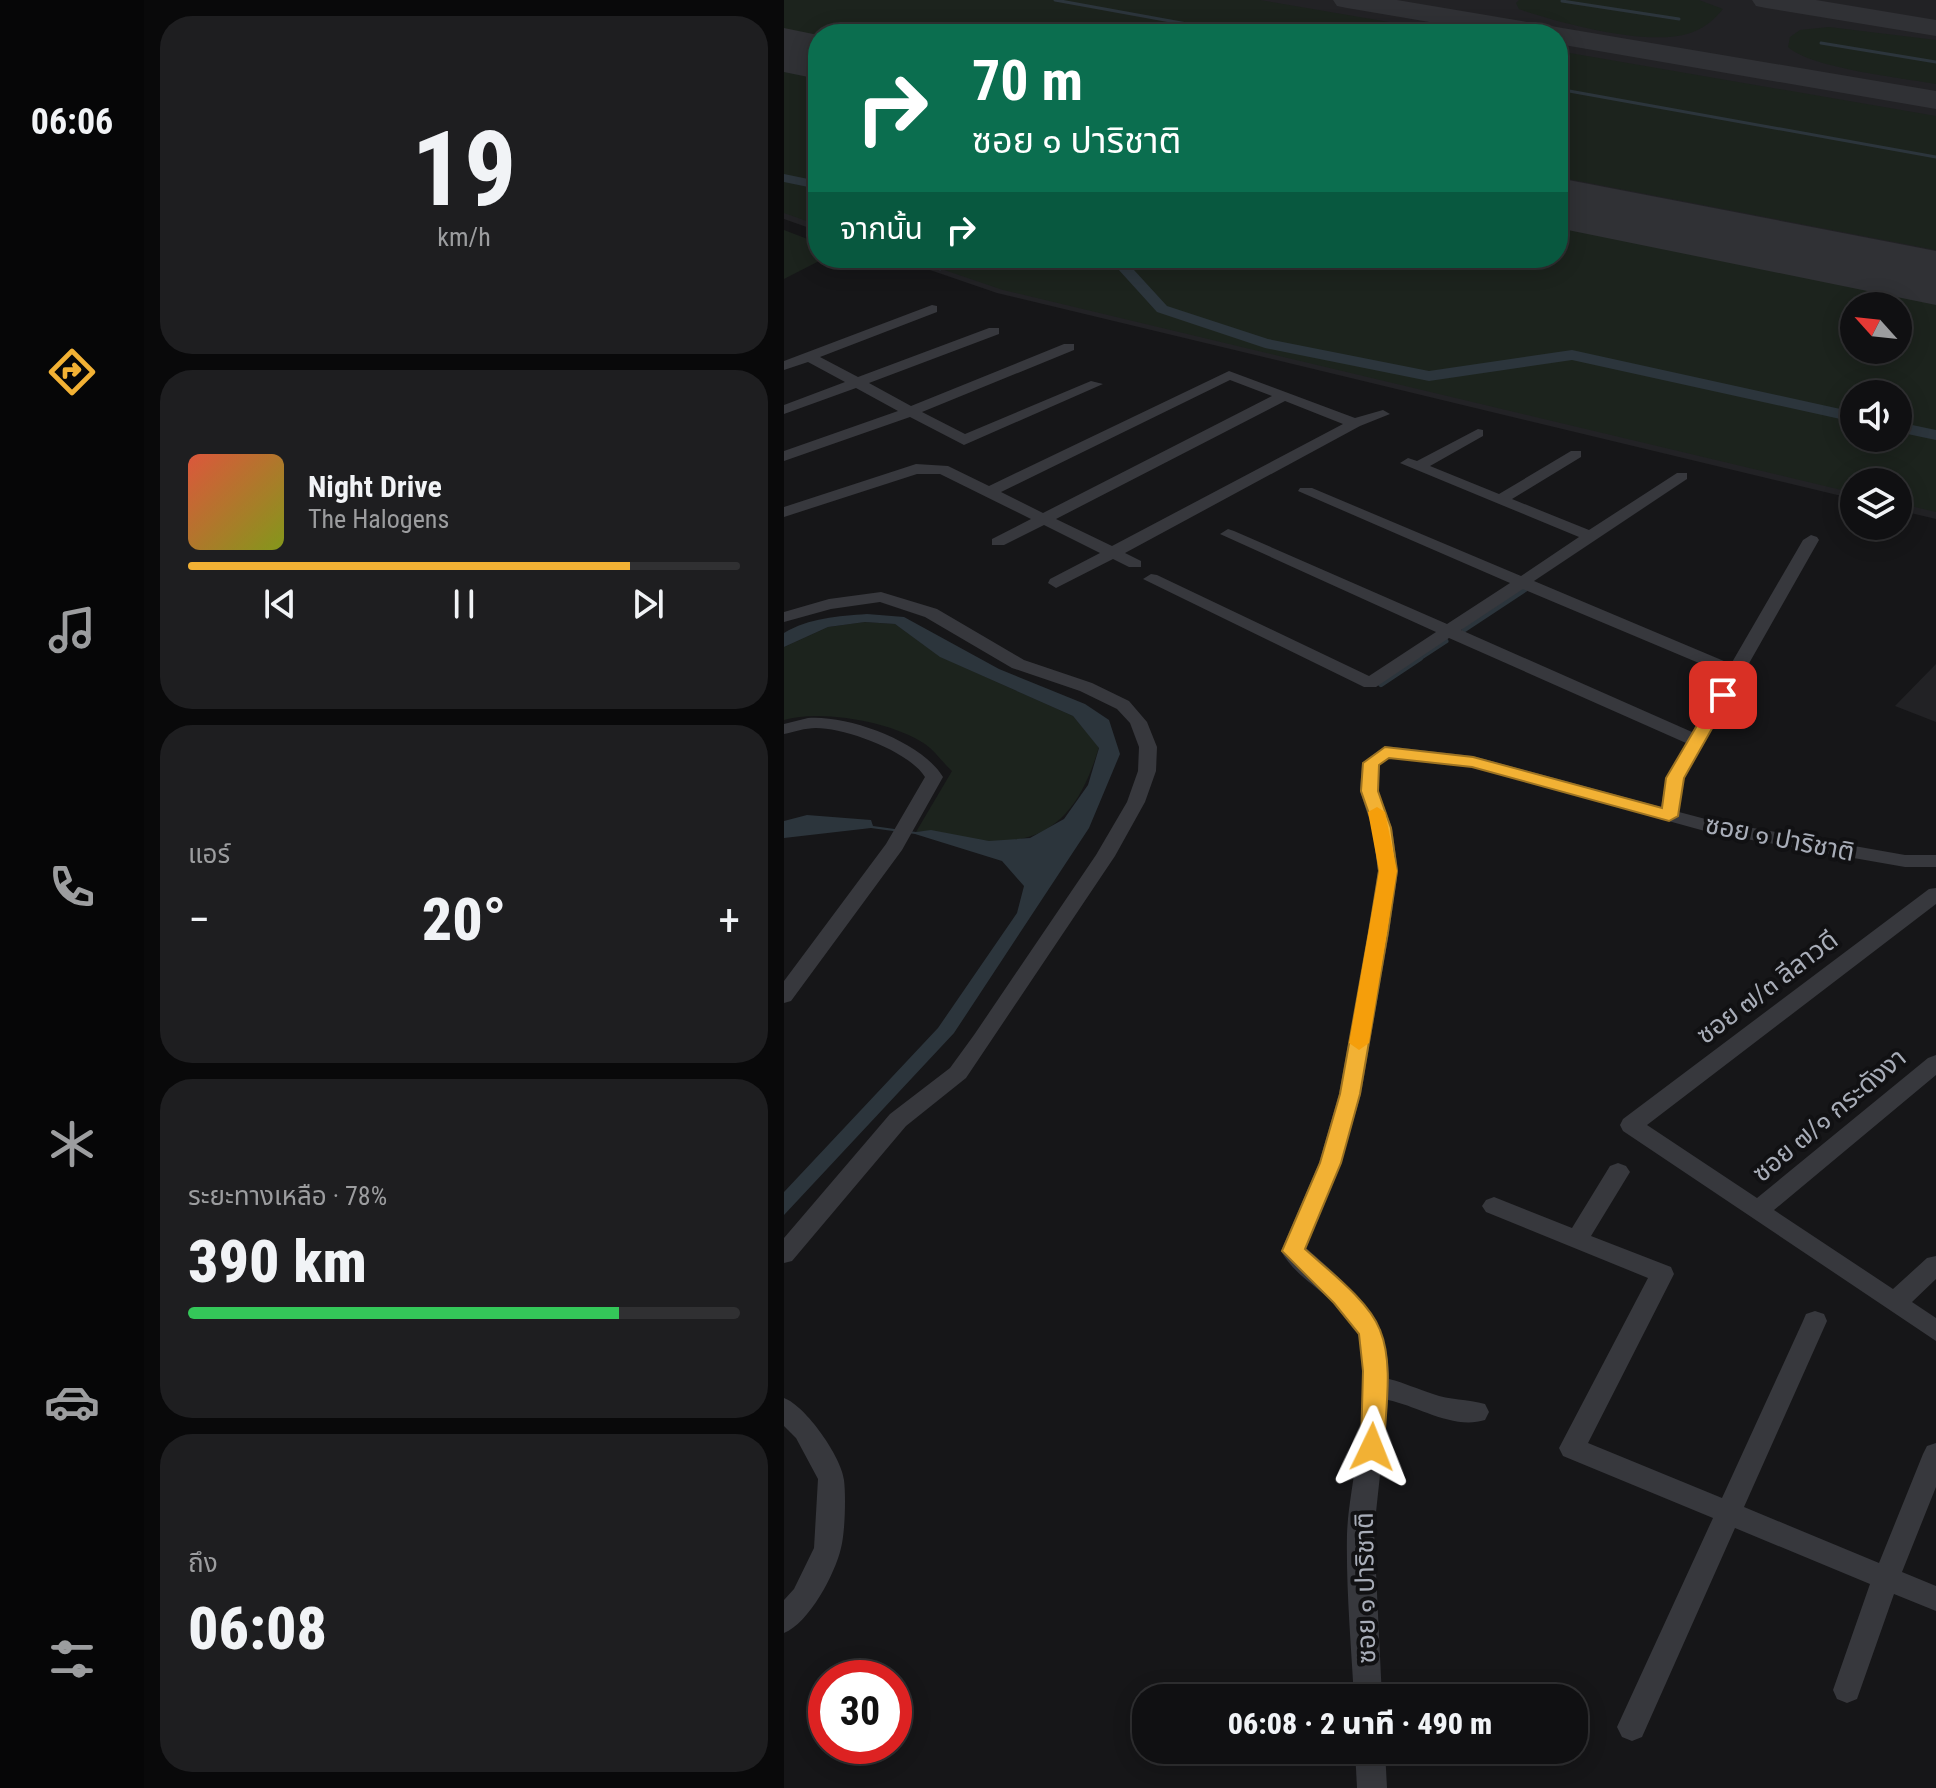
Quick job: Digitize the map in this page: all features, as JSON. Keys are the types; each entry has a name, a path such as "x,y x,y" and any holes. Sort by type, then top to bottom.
{"street":[{"path":"784,366 932,309"},
{"path":"784,410 994,331"},
{"path":"784,456 909,412 1069,347"},
{"path":"809,357 964,440 1096,384"},
{"path":"990,491 1229,375 1355,423"},
{"path":"998,542 1284,396"},
{"path":"1056,583 1355,423 1383,414"},
{"path":"1478,433 1413,465 1592,537"},
{"path":"1500,500 1576,454"},
{"path":"787,508 927,467 943,469 1135,564"},
{"path":"1151,579 1370,683 1682,476"},
{"path":"1306,491 1737,673"},
{"path":"1228,534 1695,740"},
{"path":"1669,816 1675,778 1811,540"},
{"path":"784,617 829,604 881,597 931,613 1018,664 1086,687 1123,705 1138,722 1148,747 1147,771 1121,830 982,1040 958,1073 898,1120 784,1254"},
{"path":"784,729 816,723 860,731 922,760 934,777 895,846 784,996"},
{"name":"ซอย ๑ ปาริชาติ","path":"1368,1684 1362,1507 1372,1447 1374,1387 1370,1332 1342,1297 1293,1251 1330,1163 1350,1094 1379,932 1388,871 1382,828 1369,791 1371,763 1385,752 1473,762 1669,816 1905,861 1936,861"},
{"name":"ซอย ๗/๓ ลีลาวดี","path":"1758,1210 1631,1125 1936,894"},
{"name":"ซอย ๗/๑ กระดังงา","path":"1758,1210 1936,1063"},
{"path":"1577,1239 1618,1172"},
{"path":"1494,1206 1662,1274 1572,1448 1936,1599"},
{"path":"1758,1210 1936,1331"},
{"path":"1894,1303 1936,1265"},
{"path":"1632,1727 1815,1321"},
{"path":"1374,1387 1410,1394 1427,1404 1476,1412"},
{"path":"784,1409 805,1430 831,1478 828,1548 804,1598 784,1620"},
{"path":"1847,1690 1886,1578 1936,1454"},
{"path":"1371,1764 1372,1788"}],"shaded area":[{"path":"784,0 1936,0 1936,519 1912,513 1912,468 1840,468 1840,496 997,293 924,268 1568,268 1568,24 808,24 808,227 784,219"},
{"path":"784,0 1260,0 1400,24 808,24 808,33 784,29"},
{"path":"1519,0 1699,0 1723,9 1707,24 1687,34 1649,37 1556,20 1519,9 1516,3"},
{"path":"1829,27 1936,40 1936,84 1816,61 1788,47 1790,37 1800,30"},
{"path":"1568,53 1936,116 1936,250 1568,179"},
{"path":"784,71 808,76 808,221 784,213"},
{"path":"1568,229 1881,292 1840,292 1840,364 1912,364 1912,298 1936,303 1936,512 1912,506 1912,468 1840,468 1840,490 1003,290 938,268 1568,268"},
{"path":"784,230 808,239 808,267 784,279"},
{"path":"867,614 904,617 999,669 1085,704 1109,720 1120,754 1089,828 954,1033 784,1215 784,1192 938,1028 1017,913 1024,886 1002,861 915,834 871,828 784,838 784,821 807,815 871,820 873,826 916,832 931,830 989,841 1030,838 1064,819 1088,785 1099,748 1073,716 940,657 895,624 865,622 828,627 784,647 784,633 803,624"},
{"path":"865,622 895,624 941,657 1073,716 1099,747 1084,786 1062,817 1032,836 1012,840 989,841 916,832 952,771 929,747 895,729 856,720 817,716 784,720 784,647 828,627"},
{"path":"1936,664 1936,722 1895,706"}],"waterway":[{"path":"1055,0 1187,24"},
{"path":"1562,1 1679,19"},
{"path":"1821,43 1936,62"},
{"path":"1568,91 1936,157"},
{"path":"784,178 808,183"},
{"path":"1124,268 1162,309 1265,343 1429,376 1572,355 1840,414"},
{"path":"1912,430 1936,435"},
{"path":"1464,630 1526,589"},
{"path":"1417,660 1446,641"},
{"path":"1381,684 1417,660"}],"taxiway":[{"path":"1347,0 1491,24"},
{"path":"1766,0 1936,28"},
{"path":"1568,37 1936,100"}],"runway":[{"path":"784,50 808,55"},
{"path":"1568,205 1936,278"}],"slow traffic":[{"path":"1359,1043 1388,871 1377,812"}],"route":[{"path":"1372,1447 1375,1371 1370,1332 1342,1297 1293,1251 1316,1189 1330,1163 1350,1094 1379,932 1388,871 1382,828 1369,791 1371,763 1385,752 1473,762 1669,816 1675,778 1723,695"}]}
